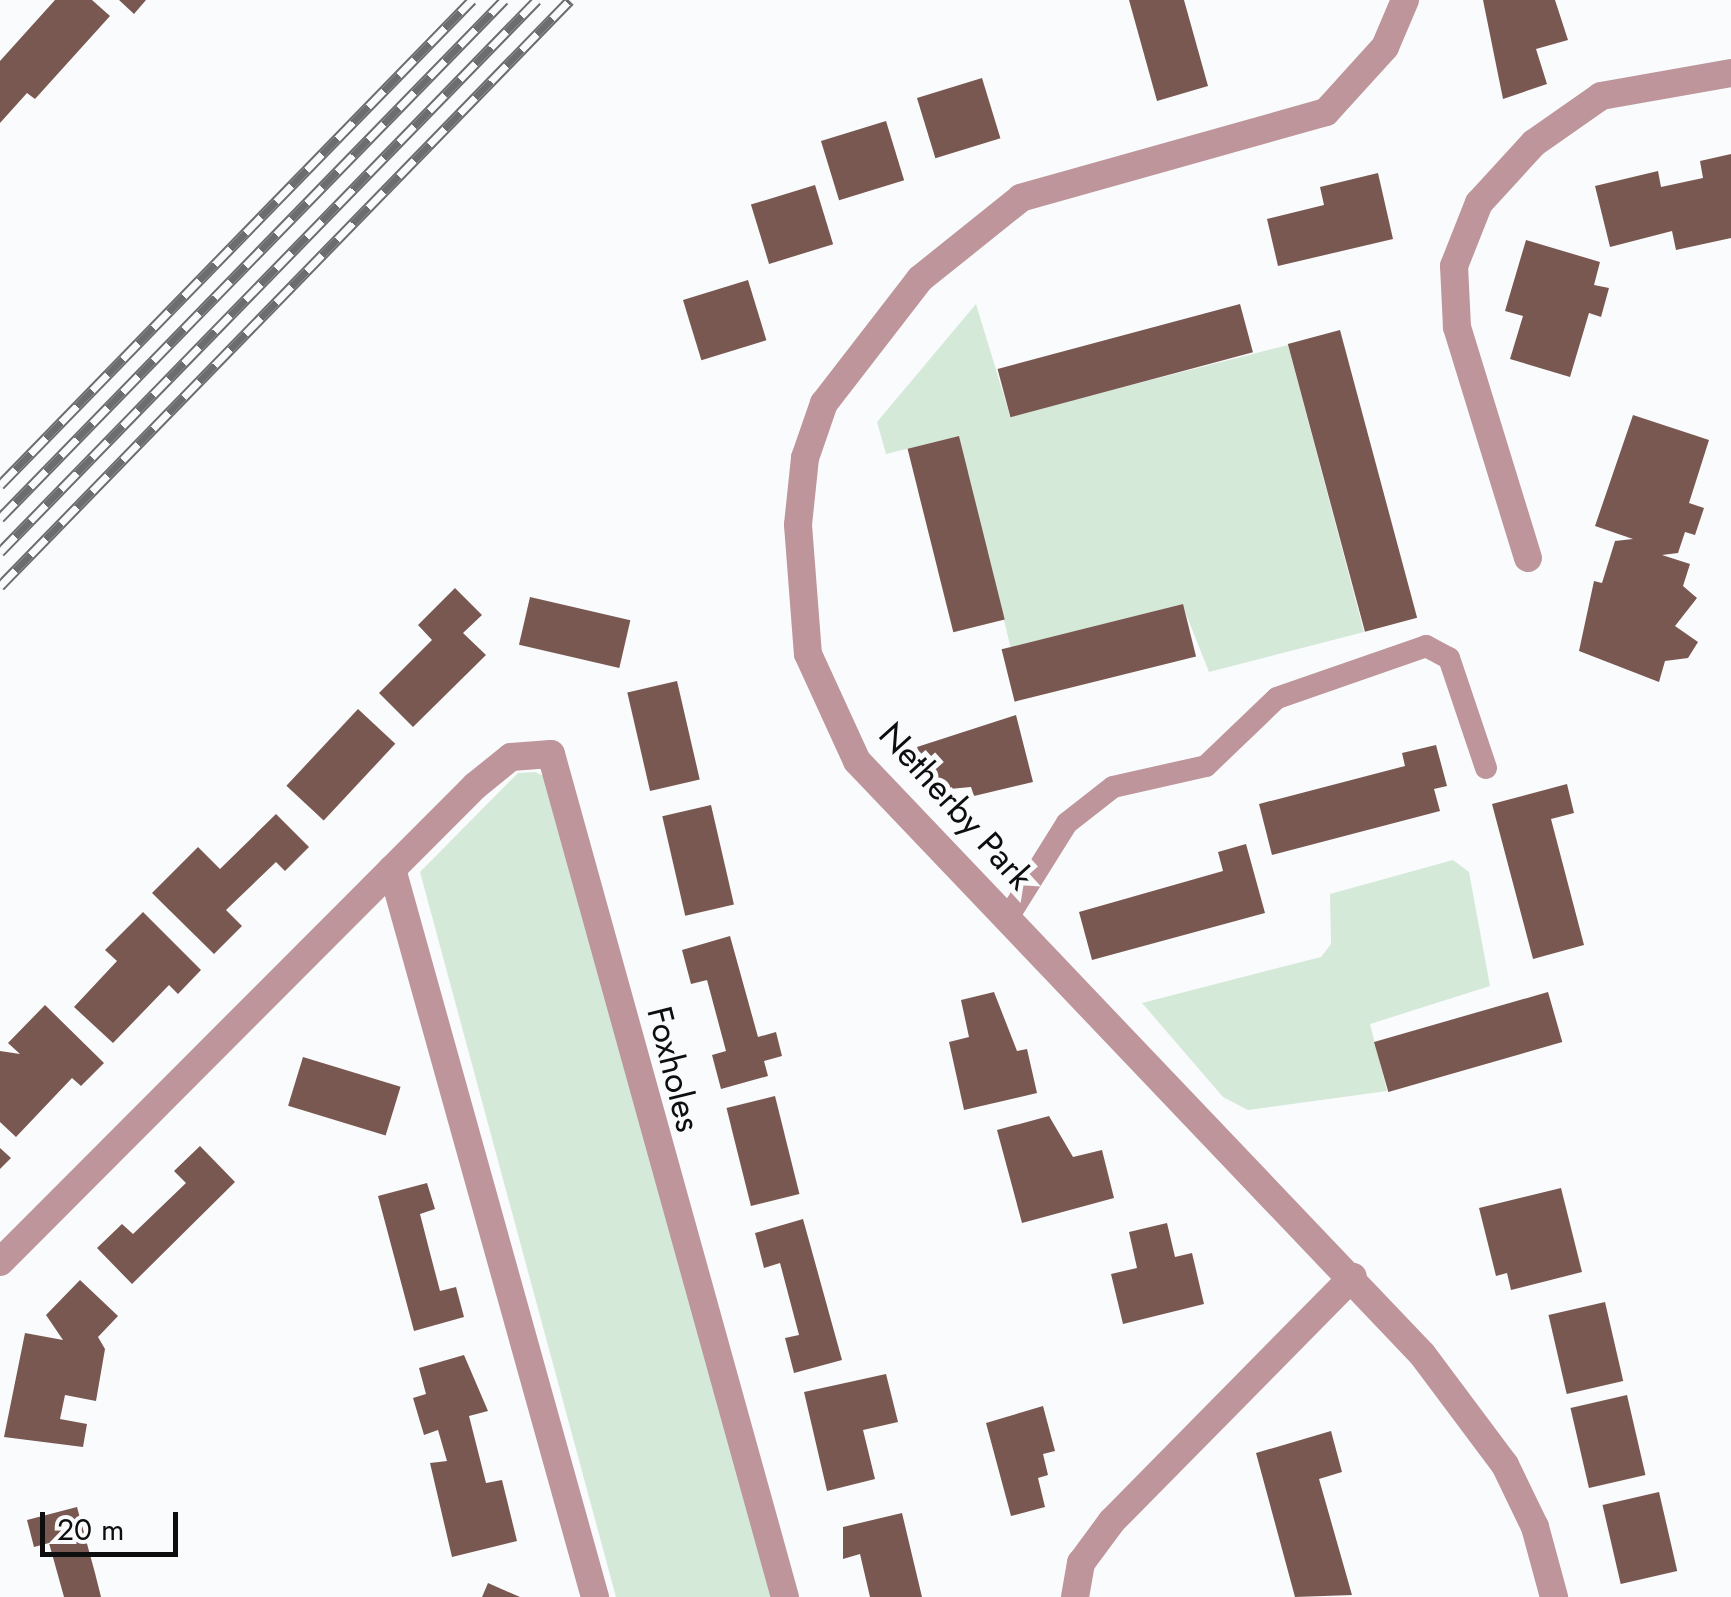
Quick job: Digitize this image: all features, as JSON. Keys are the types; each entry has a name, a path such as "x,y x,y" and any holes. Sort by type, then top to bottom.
{"street":[{"name":"Netherby Park","path":"1405,0 1385,46 1326,112 1072,180 1021,198 974,229 920,279 824,403 798,525 808,654 858,762 1354,1277 1504,1465 1554,1597"},
{"path":"1528,558 1457,328 1454,266 1478,202 1534,143 1601,96 1731,73"},
{"name":"Foxholes","path":"0,1262 392,869 511,757 550,754 785,1597"},
{"path":"392,869 595,1597"},
{"path":"1075,1597 1080,1563 1112,1521 1354,1277"}],"lane":[{"path":"1008,919 1067,823 1113,787 1206,766 1278,698 1426,646 1449,658 1486,768"}],"green space":[{"path":"976,304 1010,416 1288,345 1364,632 1209,672 1182,604 1011,649 959,436 886,454 877,422"},
{"path":"535,772 564,785 785,1597 616,1597 420,872 518,773"},
{"path":"1453,860 1469,872 1490,986 1370,1024 1387,1091 1248,1110 1223,1097 1142,1003 1321,957 1331,944 1330,894"}],"building":[{"path":"55,0 92,0 110,16 35,99 27,93 0,123 0,61"},
{"path":"119,0 146,0 134,14"},
{"path":"1129,0 1184,0 1208,86 1157,101"},
{"path":"1483,0 1555,0 1568,40 1536,49 1547,84 1503,99"},
{"path":"982,78 1000,138 935,158 917,98"},
{"path":"886,121 904,180 839,200 821,141"},
{"path":"1731,154 1731,238 1676,250 1672,231 1610,247 1595,186 1658,171 1661,187 1703,178 1700,161"},
{"path":"1378,173 1393,239 1278,266 1267,219 1324,205 1320,187"},
{"path":"815,185 833,244 769,264 751,205"},
{"path":"1526,240 1600,262 1594,285 1609,288 1601,317 1589,313 1570,377 1510,359 1523,316 1505,311"},
{"path":"748,280 766,340 701,360 683,300"},
{"path":"1240,304 1253,352 1010,417 998,369"},
{"path":"1340,330 1417,618 1365,632 1288,344"},
{"path":"1633,415 1709,440 1689,503 1704,508 1695,535 1685,532 1678,553 1662,555 1690,564 1683,586 1697,598 1675,626 1698,642 1688,658 1665,661 1659,682 1579,651 1594,581 1602,583 1615,541 1633,539 1595,526"},
{"path":"959,436 1005,619 953,632 908,449"},
{"path":"455,588 482,615 463,633 486,655 413,727 379,693 432,640 418,625"},
{"path":"530,597 630,620 619,668 519,645"},
{"path":"1183,604 1196,656 1015,702 1002,649"},
{"path":"677,681 700,779 650,791 627,692"},
{"path":"358,709 395,744 324,821 286,786"},
{"path":"1016,715 1033,782 974,796 971,787 928,791 917,747"},
{"path":"1436,745 1447,786 1434,789 1440,811 1272,855 1259,804 1405,766 1402,753"},
{"path":"1567,784 1574,813 1551,819 1584,945 1533,959 1492,804"},
{"path":"711,805 734,904 685,916 662,816"},
{"path":"276,814 309,847 285,871 276,862 226,910 242,926 214,954 152,893 198,847 220,869"},
{"path":"1246,844 1265,913 1092,960 1079,912 1223,871 1218,852"},
{"path":"143,912 201,970 178,994 169,985 113,1043 74,1007 117,961 105,950"},
{"path":"730,936 758,1037 776,1032 782,1056 764,1061 768,1076 721,1089 712,1055 726,1051 707,980 691,984 682,950"},
{"path":"994,992 1017,1051 1027,1049 1037,1093 964,1110 949,1042 969,1037 961,1000"},
{"path":"1548,992 1562,1042 1388,1092 1374,1042"},
{"path":"45,1005 104,1063 81,1086 72,1078 16,1137 0,1122 0,1051 20,1054 8,1043"},
{"path":"303,1057 401,1087 386,1136 288,1106"},
{"path":"775,1096 799,1194 751,1206 726,1108"},
{"path":"1049,1116 1073,1157 1102,1150 1114,1198 1022,1223 997,1130"},
{"path":"200,1146 235,1182 132,1284 97,1248 122,1224 133,1234 186,1183 174,1171"},
{"path":"0,1148 11,1158 0,1169"},
{"path":"427,1183 435,1209 420,1214 440,1291 456,1287 464,1317 414,1331 378,1196"},
{"path":"1561,1188 1582,1272 1511,1290 1507,1273 1496,1276 1479,1208"},
{"path":"803,1219 842,1360 794,1373 785,1338 799,1335 780,1263 764,1268 755,1233"},
{"path":"1167,1223 1175,1257 1192,1253 1204,1304 1123,1324 1111,1274 1137,1268 1129,1232"},
{"path":"80,1280 118,1316 98,1337 105,1349 96,1401 65,1395 60,1419 87,1424 83,1447 4,1437 25,1333 63,1340 46,1315"},
{"path":"1605,1302 1623,1381 1567,1394 1548,1315"},
{"path":"464,1355 488,1411 469,1416 486,1483 502,1480 517,1541 452,1557 430,1463 447,1461 438,1430 424,1435 413,1398 426,1394 419,1368"},
{"path":"886,1374 898,1422 863,1430 875,1479 827,1491 804,1392"},
{"path":"1627,1395 1645,1475 1589,1488 1570,1408"},
{"path":"1043,1406 1055,1451 1043,1454 1048,1475 1038,1478 1045,1507 1011,1516 986,1423"},
{"path":"1331,1431 1342,1472 1319,1479 1352,1595 1295,1597 1256,1453"},
{"path":"1659,1492 1677,1571 1621,1584 1602,1505"},
{"path":"77,1507 101,1597 64,1597 49,1543 34,1547 27,1520"},
{"path":"902,1513 922,1597 870,1597 860,1554 843,1559 843,1527"},
{"path":"488,1583 520,1597 482,1597"}],"railway":[{"path":"0,485 472,0"},
{"path":"0,518 504,0"},
{"path":"0,552 537,0"},
{"path":"0,586 570,0"}]}
